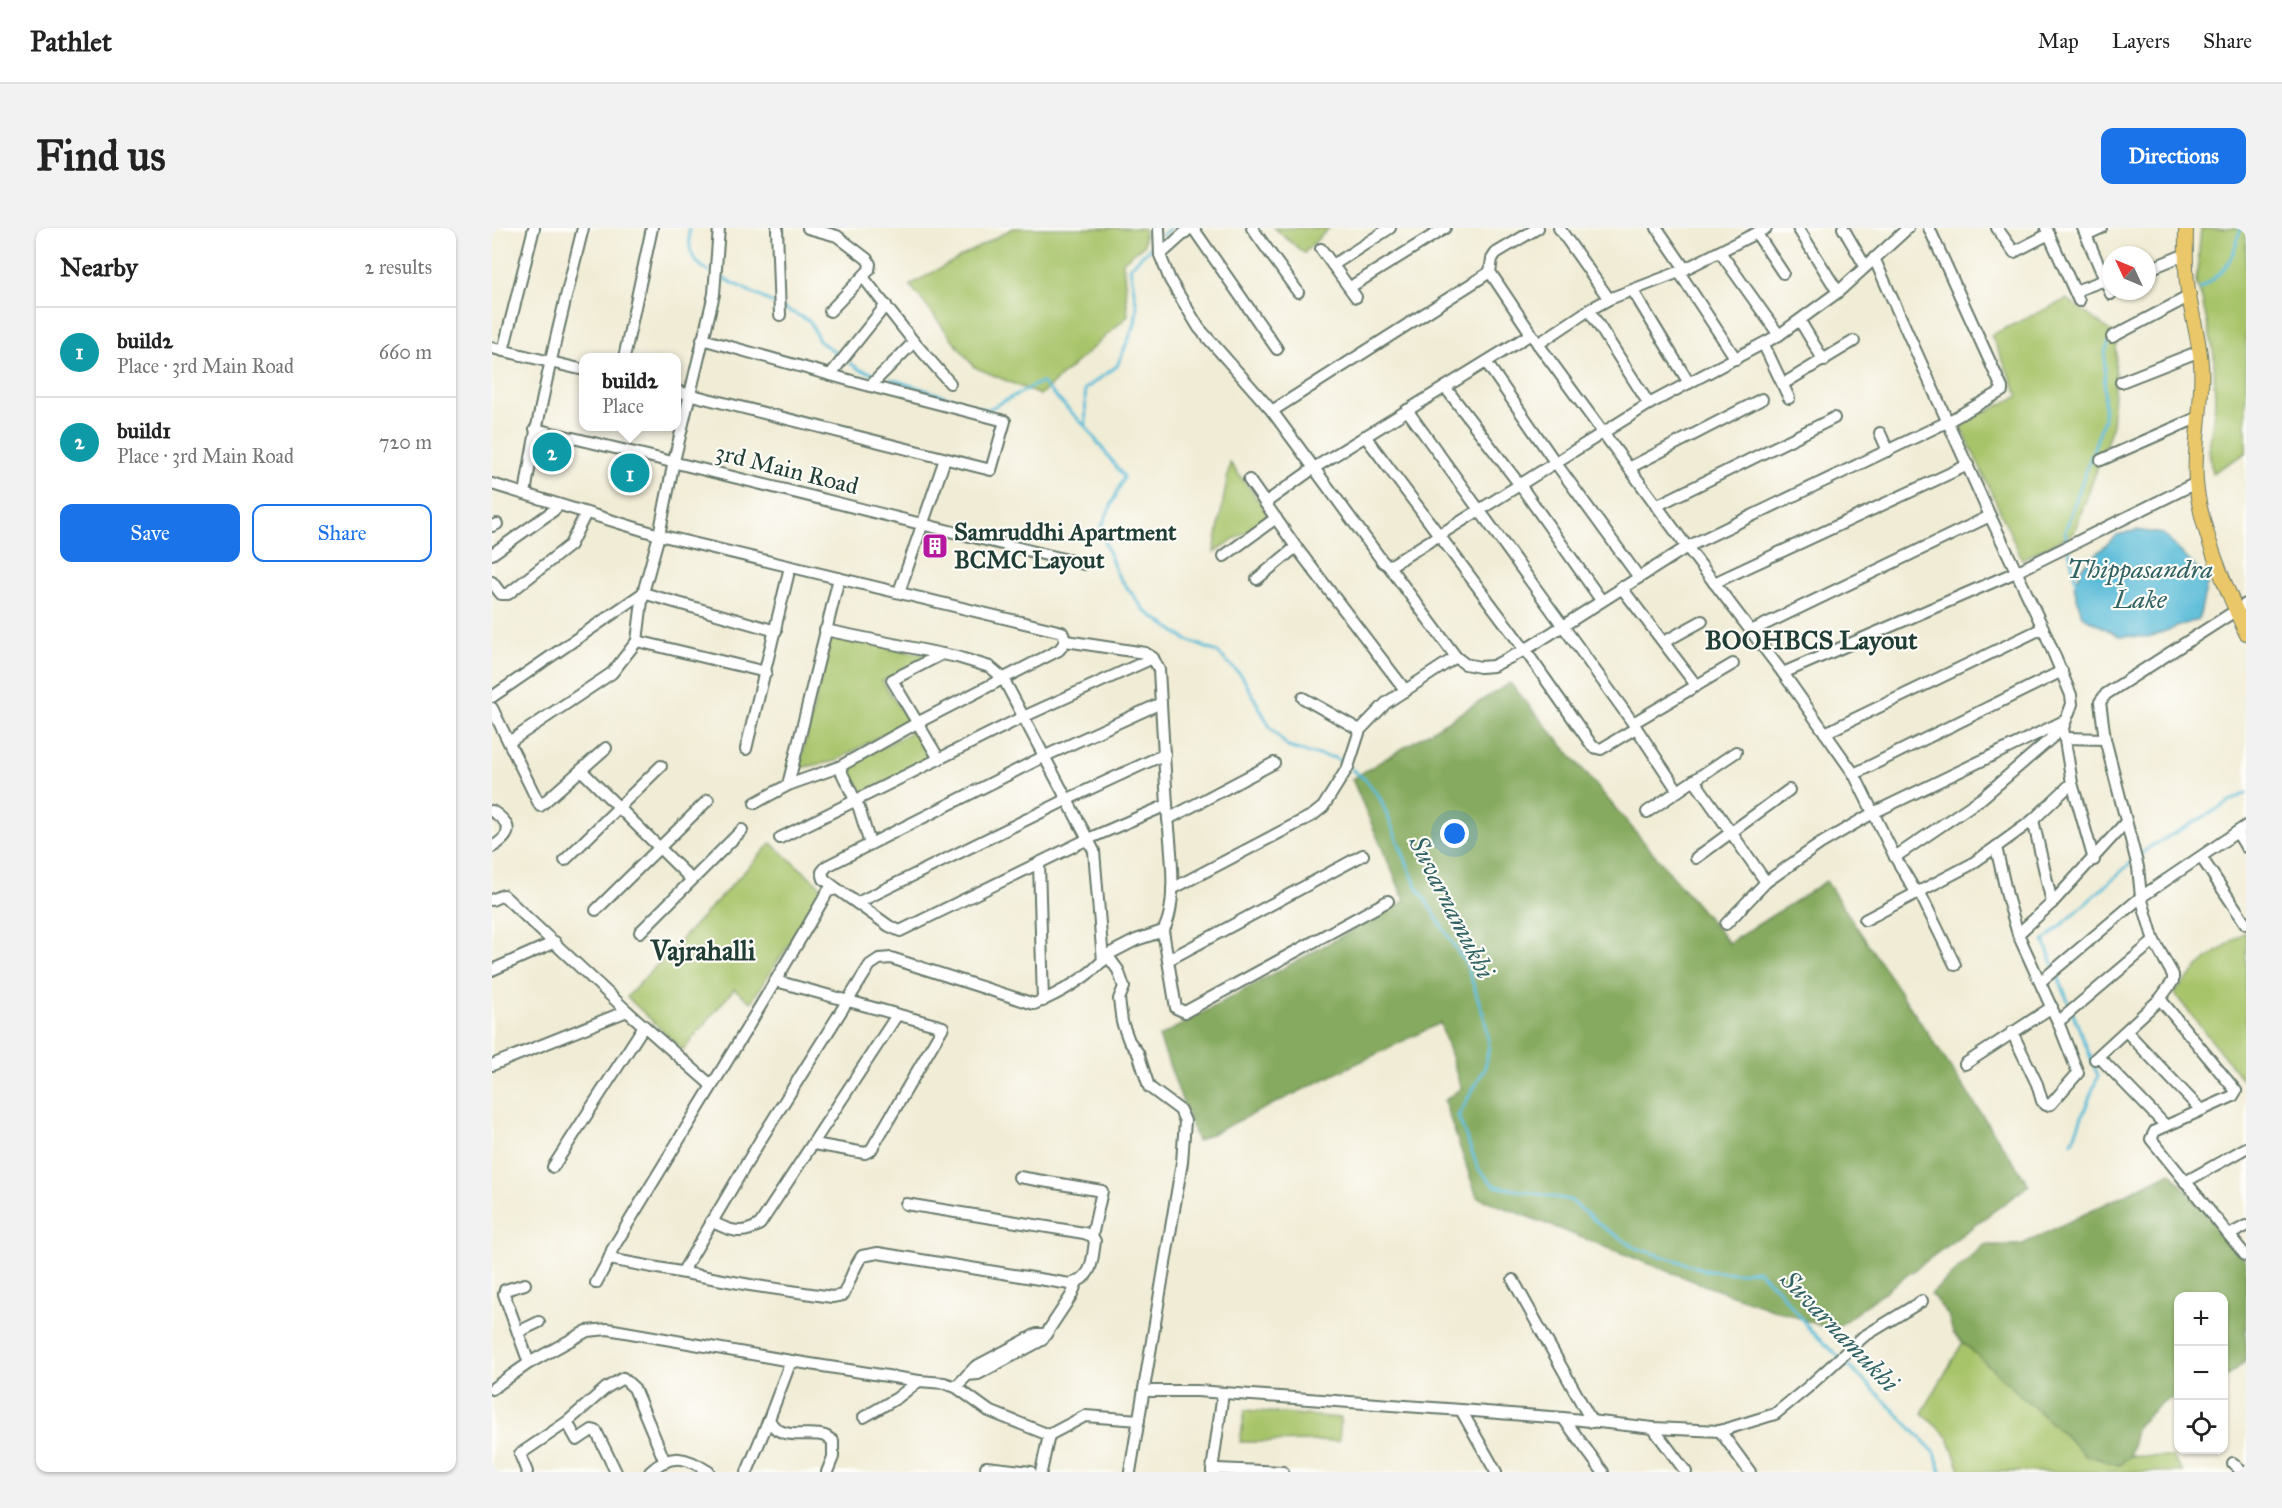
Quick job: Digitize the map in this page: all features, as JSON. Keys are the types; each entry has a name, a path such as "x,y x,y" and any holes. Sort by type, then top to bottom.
{"main road":[{"path":"2186,228 2190,296 2200,351 2203,390 2196,447 2196,483 2212,547 2241,607 2246,633"}],"street":[{"path":"534,228 497,349 579,369"},
{"path":"525,494 549,362 583,228"},
{"path":"625,353 652,228"},
{"path":"681,429 714,294 719,228"},
{"path":"777,228 780,315"},
{"path":"808,228 837,236 867,259 870,264 869,270 830,310"},
{"path":"1160,255 1192,228 1277,349"},
{"path":"1252,228 1298,292"},
{"path":"1333,265 1390,228"},
{"path":"1355,284 1445,228"},
{"path":"1512,228 1519,239"},
{"path":"1538,228 1496,253 1492,259 1490,272 1538,344 1656,506 1783,673 1854,774 1895,857 1914,890 1919,891 1955,965"},
{"path":"1559,228 1609,299"},
{"path":"1658,228 1736,359"},
{"path":"1798,228 1838,292"},
{"path":"1843,228 1865,266"},
{"path":"1388,565 1649,404 1764,345 1838,292 1874,258 1897,232 1908,228"},
{"path":"1159,234 1160,255 1170,280 1199,328 1272,411 1456,657 1465,664 1480,667 1493,666 1525,650 1638,576 1687,547 1888,451 2000,394 2002,388 1929,228"},
{"path":"1997,228 2014,252 2048,231 2077,296 2102,289"},
{"path":"2101,228 2085,231 2102,271"},
{"path":"1538,344 1609,299 1682,270 1762,231 1783,273"},
{"path":"1321,249 1356,297"},
{"path":"1720,252 1779,335"},
{"path":"2156,266 2186,254"},
{"path":"1874,258 2043,628 2071,695 2072,704 2064,729 2072,783 2094,860"},
{"path":"1272,411 1490,272"},
{"path":"863,276 914,342 950,383"},
{"path":"1633,291 1689,383"},
{"path":"2112,337 2190,296"},
{"path":"831,375 886,305"},
{"path":"1589,310 1649,404"},
{"path":"1800,321 1824,361"},
{"path":"1265,503 1314,468 1531,334"},
{"path":"681,392 991,470 1005,421 702,339"},
{"path":"1783,384 1854,341"},
{"path":"870,386 914,342"},
{"path":"1764,345 1789,398"},
{"path":"2121,382 2200,351"},
{"path":"1486,362 1638,576"},
{"path":"1445,387 1520,485 1601,600"},
{"path":"1629,468 1762,399"},
{"path":"1407,410 1635,726 1678,791"},
{"path":"2101,460 2199,417"},
{"path":"1656,506 1834,418"},
{"name":"3rd Main Road","path":"535,429 674,461 1084,564"},
{"path":"509,742 612,673 637,641 643,593 659,535 681,431"},
{"path":"1880,432 1888,451"},
{"path":"1365,436 1525,650 1593,747 1601,749 1696,685 1733,664"},
{"path":"899,592 945,459"},
{"path":"1714,583 1968,465"},
{"path":"1249,480 1296,547 1406,691"},
{"path":"1783,673 2016,572 2196,483"},
{"path":"492,484 659,535 1062,632 1066,641"},
{"path":"492,554 559,505"},
{"path":"492,582 501,594 508,594 570,545 586,513"},
{"path":"1751,631 1990,516"},
{"path":"1224,556 1276,518"},
{"path":"1257,579 1296,547"},
{"path":"746,749 790,567"},
{"path":"788,785 839,578"},
{"path":"1621,587 1696,685"},
{"path":"643,593 776,631"},
{"path":"492,697 643,593"},
{"path":"2166,1126 2100,1061 2126,1031 2160,999 2174,978 2154,941 2141,897 2138,867 2105,739 2100,702 2102,697 2241,607"},
{"path":"1664,642 1702,621"},
{"path":"1825,733 2043,628"},
{"path":"825,630 942,654 990,667 1003,678 1042,757 1094,851 1105,958 1118,970 1124,987 1119,999 1122,1022 1129,1041 1138,1053 1149,1087 1180,1110 1185,1121 1182,1162 1130,1472"},
{"path":"637,641 766,672"},
{"path":"683,1271 711,1221 870,965 879,959 891,958 1034,1004 1075,983 1105,958 1136,940 1163,931 1169,922 1174,894 1159,670 1153,658 1145,653 1066,641"},
{"path":"755,803 788,785 839,767 917,723 1059,650 1066,641"},
{"path":"939,759 892,680 942,654"},
{"path":"1172,889 1318,811 1348,767 1360,730 1386,703 1456,657"},
{"path":"780,838 1023,717 1153,658"},
{"path":"1854,774 2062,671"},
{"path":"1303,698 1360,730"},
{"path":"1161,703 1042,757 827,866 822,872 824,879 837,889 889,926 900,931 1088,839 1167,805"},
{"path":"492,708 540,806 606,747"},
{"path":"1726,924 1766,882 1820,844 1873,813 2064,729 2105,739"},
{"path":"1895,857 1982,798 2064,729"},
{"path":"1647,812 1736,752"},
{"path":"857,903 1165,754"},
{"path":"1168,819 1274,763"},
{"path":"566,860 661,766"},
{"path":"839,767 856,800 870,844"},
{"path":"581,770 691,879"},
{"path":"1694,780 1766,882"},
{"path":"1865,920 1970,865 2033,820 2072,783"},
{"path":"1696,858 1789,790"},
{"path":"596,910 708,800"},
{"path":"492,811 508,826 504,840 492,847"},
{"path":"2033,820 2052,903"},
{"path":"2018,934 2127,827"},
{"path":"2040,982 2141,897 2241,829 2246,847"},
{"path":"640,932 742,830"},
{"path":"1996,847 2018,934 2052,1007 2078,1073 2052,1104 2046,1105 2042,1101 2037,1084 2013,1032"},
{"path":"1168,960 1363,855"},
{"path":"2200,857 2246,924"},
{"path":"1039,863 1043,1001"},
{"path":"596,1283 612,1250 776,981 828,891 837,889"},
{"path":"492,900 503,895 627,1011 711,1085"},
{"path":"1163,931 1176,1008 1185,1012 1388,901"},
{"path":"2058,1022 2154,941"},
{"path":"492,970 555,942"},
{"path":"776,981 943,1028 874,1146 866,1153 814,1144"},
{"path":"2160,999 2236,1090 2233,1096 2155,1131 2151,1139 2246,1256"},
{"path":"1965,1064 2052,1007"},
{"path":"492,1065 627,1011"},
{"path":"711,1221 731,1231 742,1233 760,1224 897,1015"},
{"path":"553,1167 644,1026"},
{"path":"2126,1031 2201,1110"},
{"path":"2185,1182 2246,1149"},
{"path":"1019,1177 1102,1191 1092,1236"},
{"path":"609,1259 750,1285 832,1296 843,1294 848,1286 853,1267 862,1256 878,1253 1070,1284 1086,1278 1091,1270 1095,1241 1092,1236 1084,1233 906,1204"},
{"path":"2229,1235 2246,1226"},
{"path":"1513,1280 1592,1422"},
{"path":"956,1387 967,1375 978,1374 1035,1346 1042,1340 1071,1296 1077,1282"},
{"path":"525,1284 506,1290 504,1294 529,1363"},
{"path":"1144,1391 1223,1393 1563,1418 1653,1428 1720,1431 1775,1414 1863,1337 1922,1301"},
{"path":"518,1332 538,1322"},
{"path":"492,1389 529,1363 587,1331 608,1329 790,1361 944,1383 956,1387 989,1411 1049,1435 1085,1416 1139,1420"},
{"path":"747,1472 790,1361"},
{"path":"527,1472 520,1454 567,1422 606,1388 623,1378 634,1388 664,1462"},
{"path":"864,1417 897,1398 918,1381"},
{"path":"1223,1393 1212,1471 1283,1472"},
{"path":"1461,1410 1496,1472"},
{"path":"1563,1418 1603,1472"},
{"path":"769,1419 772,1425 788,1434 825,1436 833,1442 833,1457 827,1472"},
{"path":"567,1422 577,1440 592,1430 596,1431 616,1472"},
{"path":"1653,1428 1686,1472"},
{"path":"1720,1431 1750,1472"},
{"path":"1041,1472 1049,1435"},
{"path":"650,1472 659,1463 675,1458 688,1459 709,1472"},
{"path":"2233,1463 2242,1472"},
{"path":"986,1467 1031,1472"}],"green space":[{"path":"1013,228 1144,228 1144,245 1123,261 1128,316 1040,395 974,367 910,285"},
{"path":"1274,228 1329,228 1304,253"},
{"path":"2246,228 2246,453 2212,473 2209,449 2215,404 2214,355 2202,299 2196,283 2201,229"},
{"path":"2067,299 2117,336 2112,427 2074,533 2022,559 1960,424 2019,396 1991,335"},
{"path":"1230,463 1271,517 1214,552"},
{"path":"831,636 932,656 882,681 908,720 836,761 799,768"},
{"path":"1510,683 1729,943 1826,881 2029,1185 1833,1330 1709,1287 1477,1197 1444,1101 1461,1088 1440,1023 1197,1141 1159,1037 1405,901 1352,779"},
{"path":"915,730 930,758 859,796 844,767"},
{"path":"771,843 825,890 751,1002 734,989 683,1050 627,997"},
{"path":"2246,931 2246,1084 2174,993 2202,963"},
{"path":"2171,1172 2246,1262 2246,1361 2228,1376 2228,1292 2174,1292 2174,1398 2164,1401 2137,1426 2130,1456 2119,1465 2086,1455 1953,1333 1948,1315 1931,1294 1984,1245 2021,1245"},
{"path":"1963,1342 2086,1455 2119,1465 2130,1456 2172,1457 2183,1472 1961,1472 1948,1437 1922,1413"},
{"path":"1245,1410 1341,1418 1339,1441 1240,1442"}],"water":[{"name":"Thippasandra Lake","path":"2137,530 2163,534 2208,580 2199,619 2149,637 2119,636 2082,616 2074,586 2082,567 2117,535"}],"waterway":[{"path":"689,228 689,242 694,258 697,263 709,271"},
{"name":"Suvarnamukhi","path":"1163,235 1170,228"},
{"path":"2200,289 2224,269 2235,249 2241,228"},
{"name":"Suvarnamukhi","path":"1156,242 1130,267 1137,308 1135,324 1117,366 1085,389 1086,427 1124,477 1100,530 1117,574 1145,611 1187,640 1217,652 1242,676 1270,727 1288,747 1336,758 1345,765"},
{"path":"723,278 777,305"},
{"path":"783,308 810,321 819,341 838,354"},
{"path":"2067,542 2065,531 2104,419 2105,352 2109,342 2113,340"},
{"path":"850,363 859,369 875,374"},
{"path":"891,379 987,410 1041,382 1085,426"},
{"path":"2069,549 2076,582"},
{"name":"Suvarnamukhi","path":"1351,769 1366,780 1380,798 1416,885 1467,966 1485,1020 1489,1045 1485,1068 1458,1116 1479,1170 1495,1186 1570,1200 1603,1227 1636,1248 1709,1271 1737,1273 1757,1270 1779,1290 1811,1331 1879,1395 1935,1453 1941,1472"},
{"path":"2139,856 2148,848 2246,793"},
{"path":"2072,1142 2098,1076 2044,941 2134,860"}],"place":[{"name":"build1","path":"552,452"},
{"name":"build2","path":"630,473"},
{"name":"Samruddhi Apartment BCMC Layout","path":"935,546"}],"district":[{"name":"BOOHBCS Layout","path":"1811,640"},
{"name":"Vajrahalli","path":"703,951"}]}
